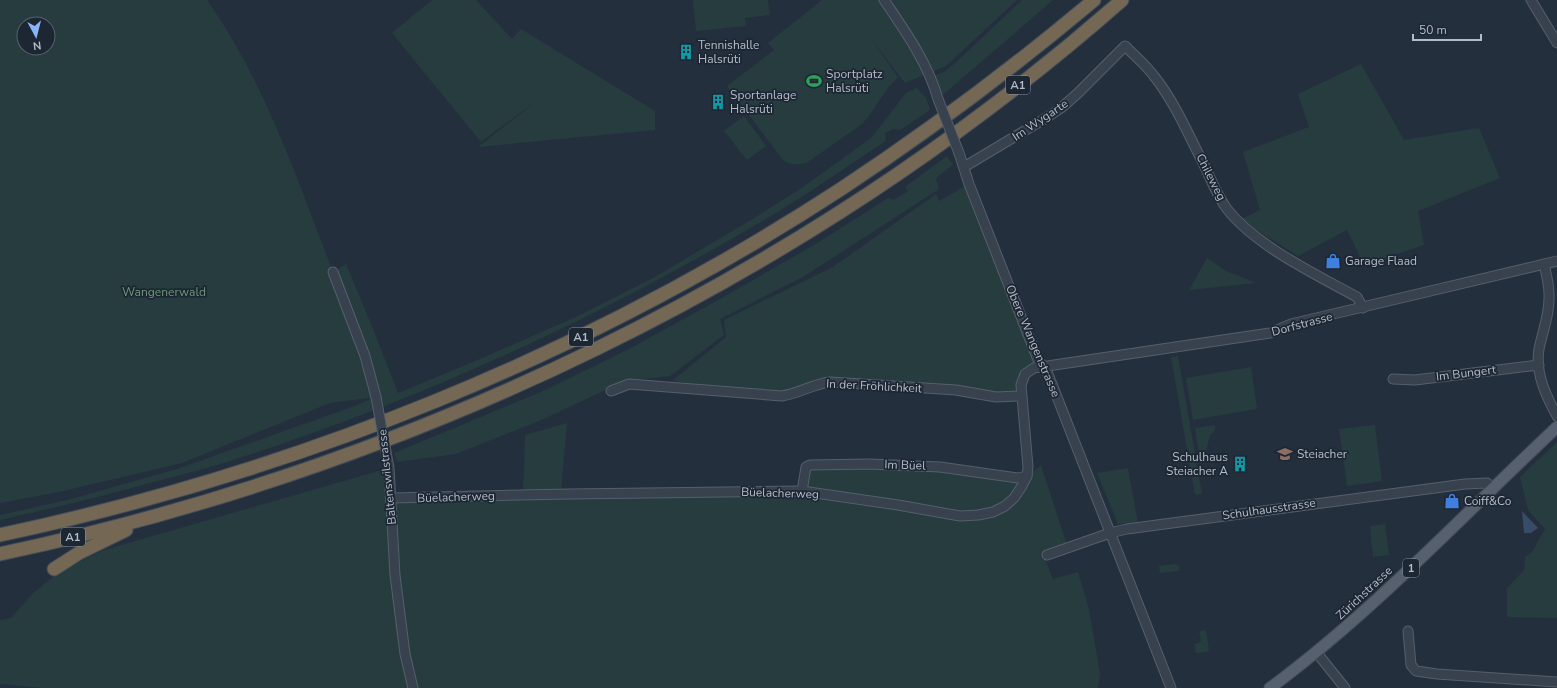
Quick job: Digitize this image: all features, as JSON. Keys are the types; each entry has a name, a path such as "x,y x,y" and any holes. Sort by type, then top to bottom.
{"highway":[{"name":"A1","path":"0,535 140,502 209,482 304,451 444,398 580,337 712,267 840,190 962,104 1022,59 1094,0"},
{"name":"A1","path":"0,554 146,519 276,480 410,432 540,376 633,331 677,308 808,232 910,165 1034,73 1122,0"},
{"name":"A1","path":"54,569 79,553 146,519"}],"main road":[{"name":"Zürichstrasse","path":"1270,688 1317,653 1354,621 1442,539 1493,488 1557,428"}],"street":[{"name":"Obere Wangenstrasse","path":"884,0 915,46 930,77 959,153 969,184 1038,360 1048,374 1171,688"},
{"path":"1531,0 1557,43"},
{"name":"Im Wygarte","path":"964,167 1061,108 1125,46"},
{"name":"Chileweg","path":"1125,46 1154,76 1160,85 1193,143 1219,196 1234,217 1260,239 1287,258 1357,297 1363,308"},
{"name":"Dorfstrasse","path":"1043,366 1270,333 1291,324 1557,261"},
{"path":"1544,264 1549,293 1548,315 1539,350 1539,365 1544,388 1557,416"},
{"name":"Baltenswilstrasse","path":"333,272 365,356 376,397 389,468 395,575 405,654 413,688"},
{"name":"Im Bungert","path":"1393,379 1415,380 1539,365"},
{"name":"Büelacherweg","path":"391,498 802,491 960,516 993,512 1005,506 1014,498 1027,476 1028,467 1021,385 1025,374 1034,368 1043,366"},
{"name":"In der Fröhlichkeit","path":"611,392 629,384 663,385 782,396 795,394 821,383 830,382 956,390 996,397 1021,396"},
{"name":"Im Büel","path":"802,491 806,467 810,465 869,464 940,467 1018,478 1027,476"},
{"name":"Schulhausstrasse","path":"1047,555 1110,533 1127,529 1465,484 1487,483 1493,488"},
{"path":"1408,631 1410,665 1416,670 1437,674 1557,682"},
{"path":"1317,653 1345,688"}],"green space":[{"name":"Wangenerwald","path":"0,0 207,0 228,31 263,98 293,167 333,272 346,264 398,393 578,316 653,278 751,220 803,187 871,138 906,93 917,88 926,98 930,110 900,130 893,129 885,133 886,141 775,213 696,259 631,294 500,358 365,414 219,465 101,496 0,520 0,515 71,499 177,469 371,399 380,399 376,397 330,403 182,463 59,492 0,503"},
{"path":"432,0 476,0 512,39 521,29 655,111 655,130 478,147 539,99 481,142 392,33"},
{"path":"693,0 768,0 770,15 745,18 746,26 696,31"},
{"name":"Sportplatz Halsrüti","path":"822,0 1017,0 946,66 905,83 871,39 898,77 887,89 862,124 808,162 792,164 783,160 727,86 774,50 768,43"},
{"path":"1022,0 1053,0 938,99 930,77 944,72 955,63"},
{"path":"1361,64 1404,140 1479,128 1500,178 1418,211 1424,245 1364,265 1347,230 1298,256 1240,220 1260,210 1243,152 1309,127 1298,94"},
{"path":"744,116 766,146 747,160 724,131"},
{"path":"947,156 953,165 936,178 939,189 803,277 720,319 724,335 670,376 625,381 539,421 456,454 397,462 394,453 543,391 629,349 720,299 819,242 888,198 894,200 908,191 905,187"},
{"path":"969,184 1038,360 1025,375 1021,396 830,382 782,396 672,381 726,337 724,320 833,267 936,194 939,201"},
{"path":"1207,258 1226,271 1256,283 1189,290"},
{"path":"1178,356 1202,494 1195,495 1171,357"},
{"path":"1251,367 1257,409 1193,420 1186,378"},
{"path":"567,423 561,492 523,493 525,435"},
{"path":"1215,425 1215,431 1210,435 1206,452 1199,453 1195,428"},
{"path":"1375,425 1382,481 1347,486 1339,429"},
{"path":"1557,442 1557,618 1507,617 1507,588 1524,570 1525,557 1532,552 1545,529 1528,510 1520,477"},
{"path":"810,465 1027,476 1041,465 1069,551 1045,559 1053,579 1078,572 1089,609 1100,674 1098,688 43,688 0,684 0,620 11,618 32,594 62,570 104,550 389,468 391,498 801,491"},
{"path":"1128,468 1138,523 1118,524 1097,473"},
{"path":"1385,524 1389,555 1373,557 1370,526"},
{"path":"1176,564 1179,566 1179,571 1160,573 1159,566"},
{"path":"1206,630 1209,650 1207,652 1196,653 1194,644 1201,642 1199,631"}],"water":[{"path":"1522,511 1538,528 1531,533 1524,533"}],"place":[{"name":"Tennishalle Halsrüti","path":"686,52"},
{"name":"Sportplatz Halsrüti","path":"814,81"},
{"name":"Sportanlage Halsrüti","path":"718,102"},
{"name":"Garage Flaad","path":"1333,261"},
{"name":"Steiacher","path":"1285,454"},
{"name":"Schulhaus Steiacher A","path":"1240,464"},
{"name":"Coiff&Co","path":"1452,501"}]}
